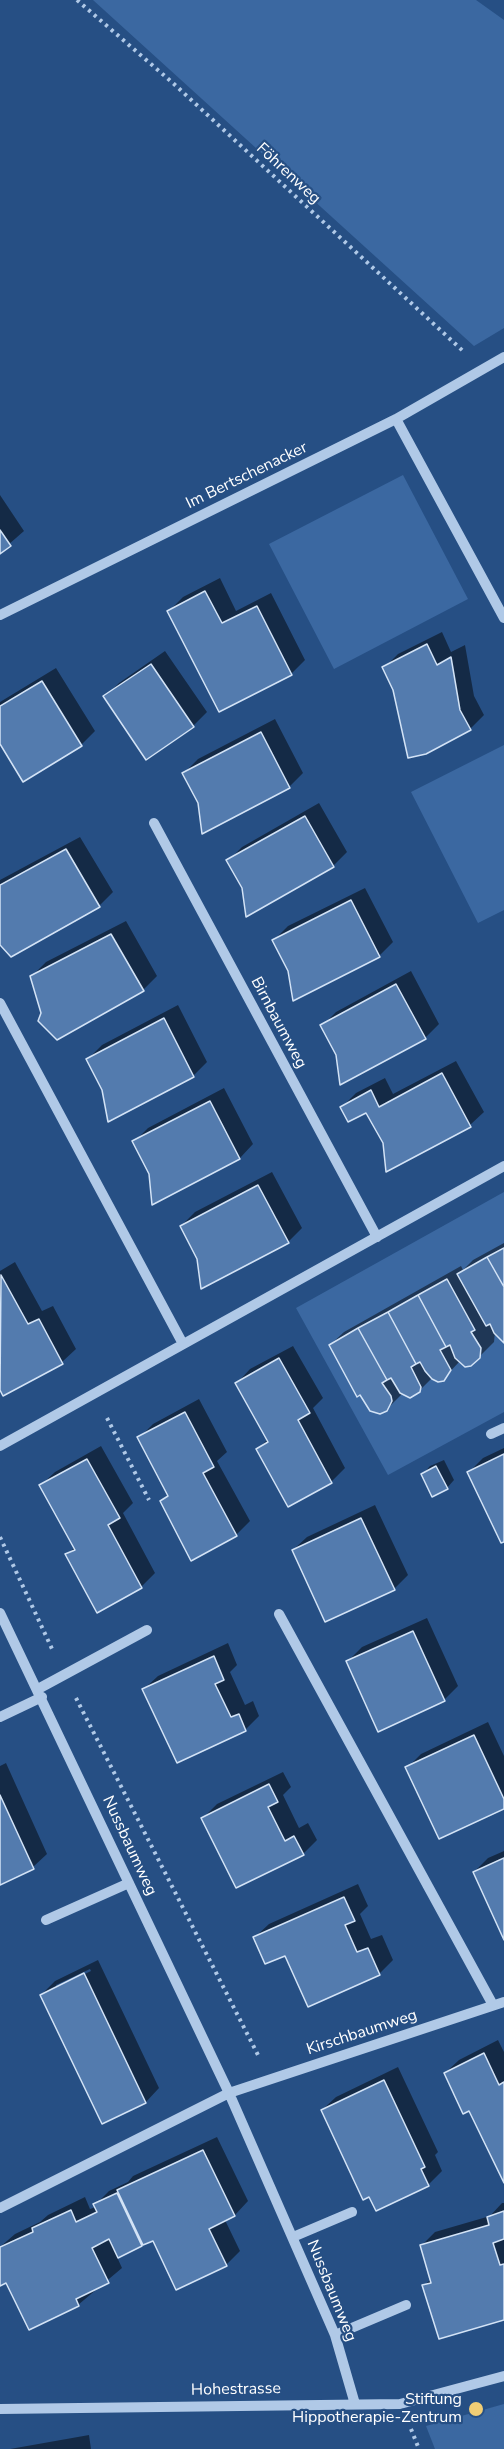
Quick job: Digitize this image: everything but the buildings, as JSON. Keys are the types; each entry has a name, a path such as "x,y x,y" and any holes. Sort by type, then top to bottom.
{"street":[{"name":"Im Bertschenacker","path":"0,615 396,419 481,368 504,357"},
{"path":"396,419 504,618"},
{"name":"Birnbaumweg","path":"154,823 377,1237"},
{"path":"0,1003 183,1344"},
{"path":"0,1446 504,1166"},
{"path":"491,1434 504,1428"},
{"name":"Nussbaumweg","path":"0,1613 229,2093 335,2335 355,2404"},
{"path":"279,1614 499,2004"},
{"path":"0,1717 40,1693 64,1675 147,1630"},
{"path":"46,1920 129,1883"},
{"name":"Kirschbaumweg","path":"229,2093 499,2004"},
{"path":"0,2208 229,2093"},
{"path":"293,2237 352,2212"},
{"path":"335,2335 406,2306"},
{"name":"Hohestrasse","path":"0,2409 400,2404 504,2376"}],"path":[{"name":"Föhrenweg","path":"77,0 174,84 481,368"},
{"path":"94,1393 149,1500"},
{"path":"0,1537 64,1675 270,2079"}],"shaded area":[{"path":"93,0 476,0 504,20 504,328 474,346"},
{"path":"403,475 468,599 334,669 269,544"},
{"path":"504,745 504,910 478,923 411,792"},
{"path":"504,1192 504,1412 388,1475 296,1308"},
{"path":"504,2404 504,2449 435,2449 426,2426"}],"place":[{"name":"Stiftung Hippotherapie-Zentrum","path":"476,2409"}]}
